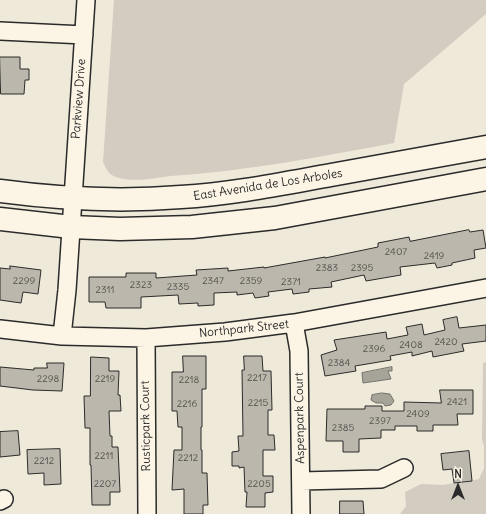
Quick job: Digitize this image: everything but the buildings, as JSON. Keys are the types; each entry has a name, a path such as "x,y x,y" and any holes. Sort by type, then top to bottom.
{"main road":[{"name":"East Avenida de Los Arboles","path":"0,191 73,198 180,198 266,187 486,147"},
{"path":"0,219 71,227 120,229 192,227 275,218 486,179"}],"street":[{"name":"Parkview Drive","path":"62,336 67,290 86,0"},
{"path":"0,31 84,35"},
{"name":"Northpark Street","path":"0,329 62,336 146,338 225,332 294,323 486,288"},
{"name":"Aspenpark Court","path":"294,323 299,351 301,514"},
{"name":"Rusticpark Court","path":"146,338 147,514"},
{"path":"301,481 380,479 404,468"}],"shaded area":[{"path":"114,0 486,0 486,14 404,84 394,143 227,171 144,180 129,180 111,175 103,162"},
{"path":"486,362 486,514 400,514 406,506 405,492 421,484 443,485 479,479 484,468 484,446 482,440 483,363"},
{"path":"392,367 392,371 388,371 391,379 363,383 362,373"},
{"path":"382,393 390,394 394,401 391,405 385,406 383,403 376,403 371,400 372,395"}]}
